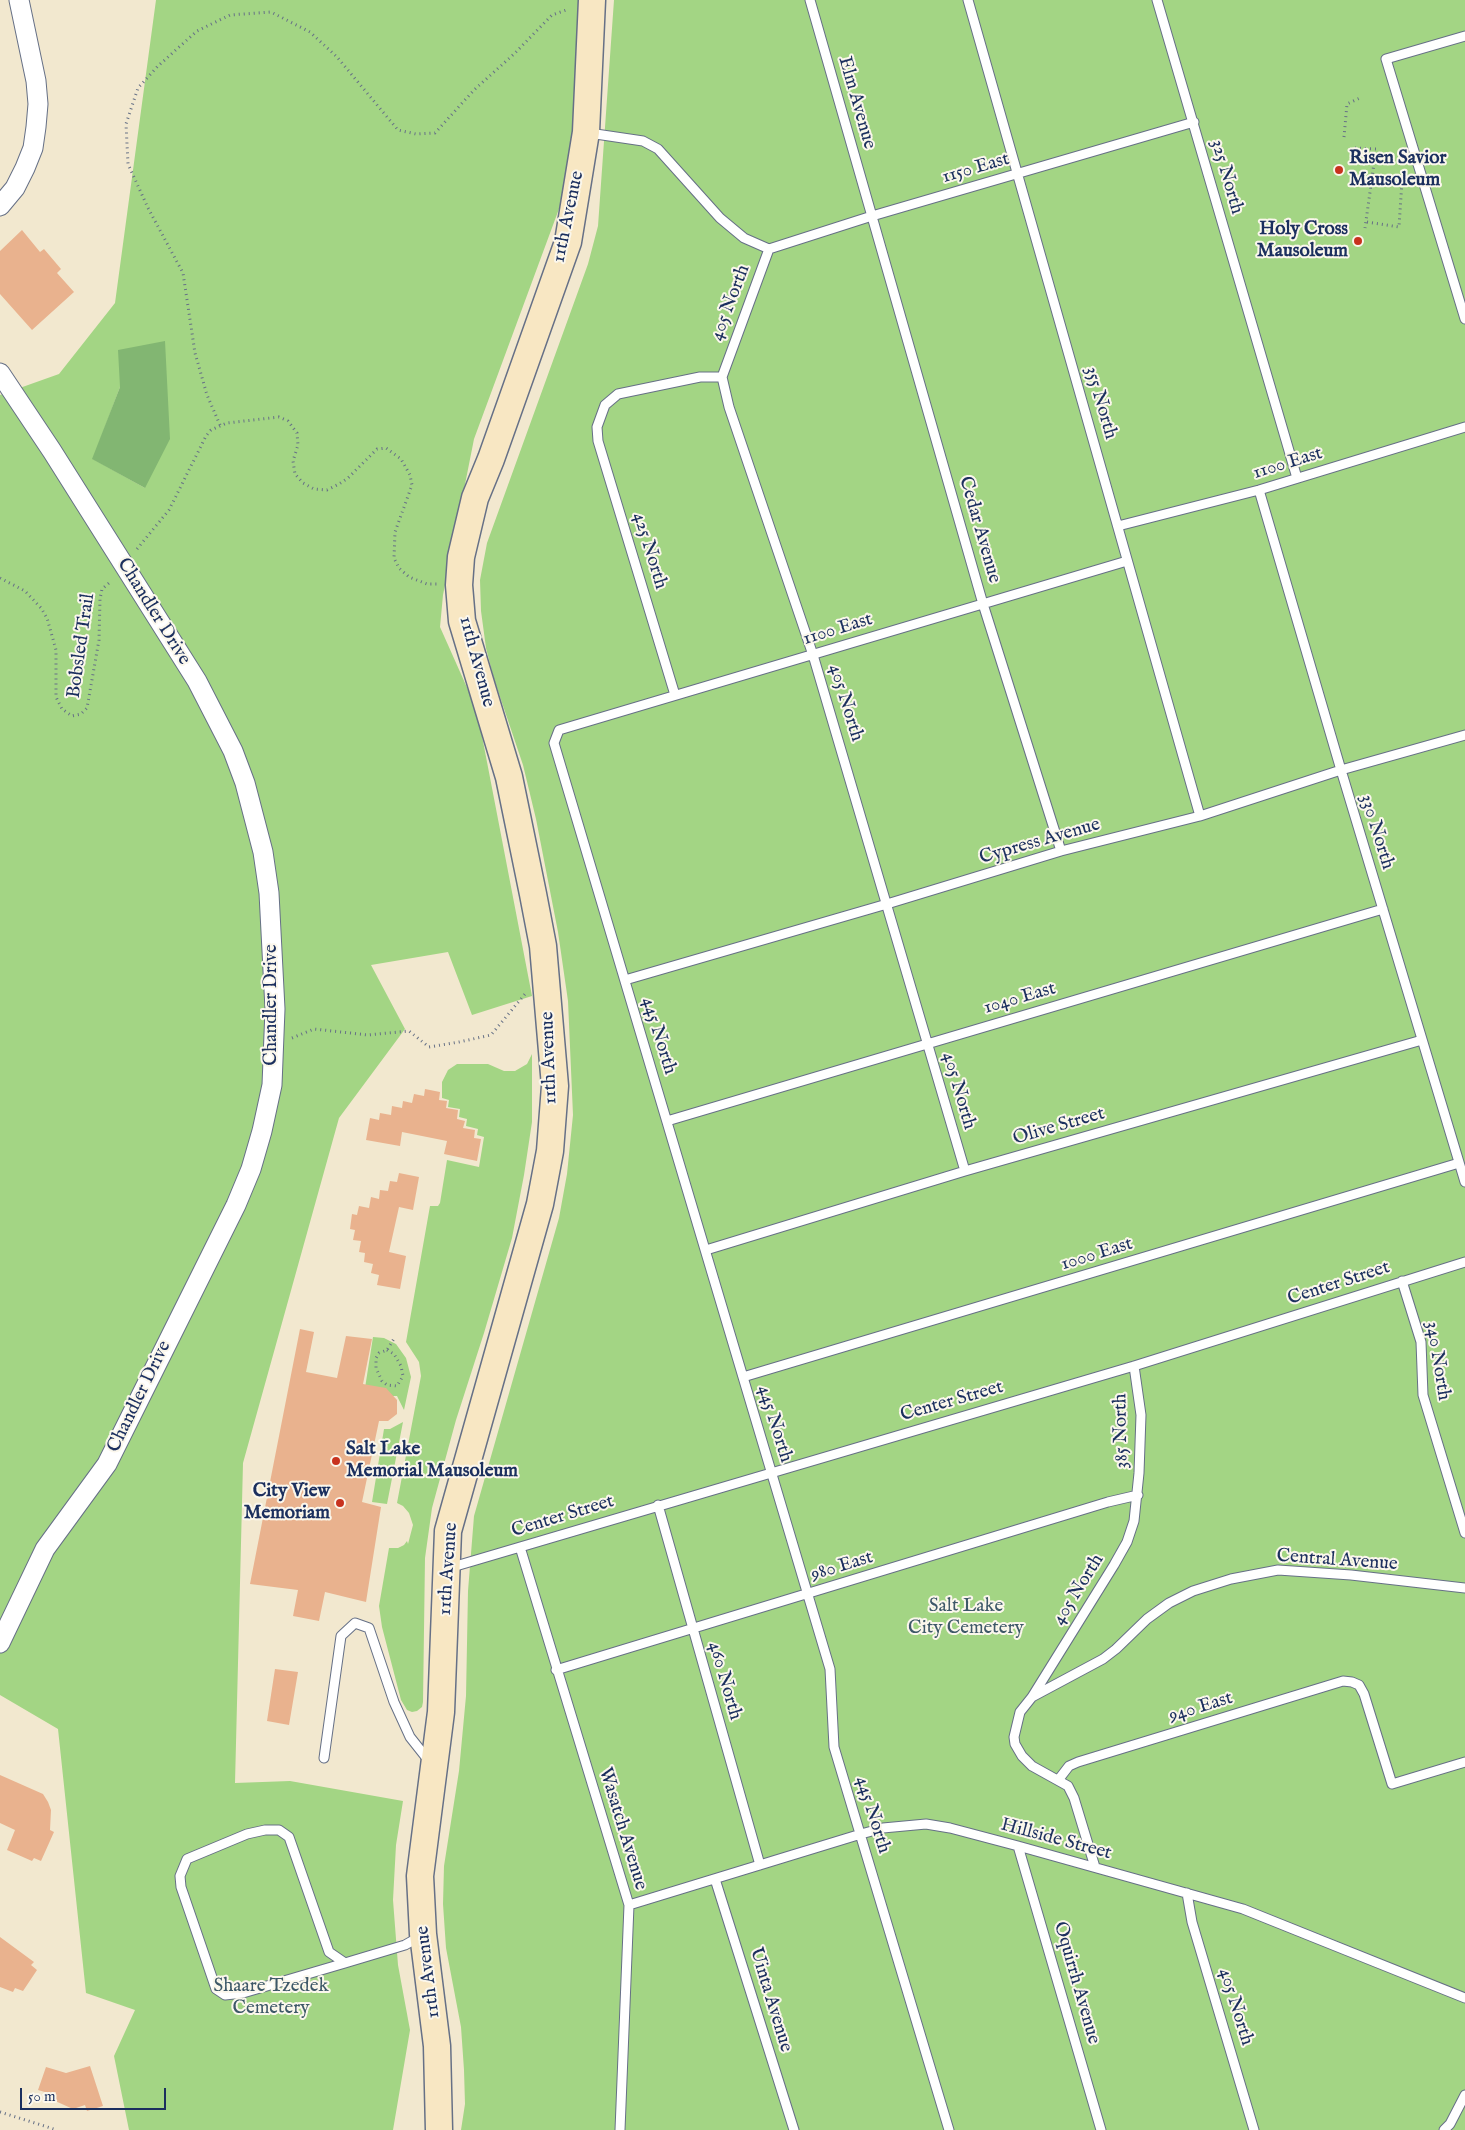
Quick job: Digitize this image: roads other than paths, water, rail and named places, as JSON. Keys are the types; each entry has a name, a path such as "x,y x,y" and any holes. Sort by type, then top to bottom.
{"street":[{"path":"0,206 15,188 25,168 33,148 36,127 38,104 36,81 19,0"},
{"name":"11th Avenue","path":"439,2130 437,2046 423,1934 420,1876 442,1712 448,1531 540,1204 550,1150 555,1086 545,971 534,894 508,777 462,621 459,584 460,558 475,498 491,459 568,242 586,132 584,3"},
{"name":"Chandler Drive","path":"0,373 48,444 197,681 233,751 255,818 263,852 269,893 275,1009 272,1085 262,1131 251,1168 236,1205 107,1464 45,1549 0,1643"}],"lane":[{"name":"Elm Avenue","path":"810,0 872,216"},
{"name":"355 North","path":"968,0 1200,816"},
{"name":"325 North","path":"1157,0 1297,478"},
{"path":"1465,36 1386,59 1465,319"},
{"name":"1150 East","path":"769,250 872,216 1194,122"},
{"path":"586,132 643,141 658,149 720,218 744,238 769,250"},
{"name":"Cedar Avenue","path":"872,216 983,604 1061,851"},
{"name":"405 North","path":"769,250 722,377 729,407 814,654 965,1171"},
{"name":"425 North","path":"675,696 598,441 597,427 605,405 618,394 700,377 722,377"},
{"name":"1100 East","path":"1118,526 1259,490 1465,427"},
{"name":"330 North","path":"1259,490 1382,909 1465,1182"},
{"name":"1100 East","path":"559,730 1127,561"},
{"name":"445 North","path":"559,730 554,743 830,1669 834,1747 949,2130"},
{"name":"Cypress Avenue","path":"624,980 888,904 1061,851 1200,816 1341,770 1465,735"},
{"name":"1040 East","path":"667,1121 1382,909"},
{"name":"Olive Street","path":"706,1250 965,1171 1422,1040"},
{"name":"1000 East","path":"743,1377 1459,1164"},
{"name":"Center Street","path":"446,1569 1134,1366 1465,1262"},
{"name":"340 North","path":"1402,1281 1421,1342 1423,1395 1465,1533"},
{"name":"385 North","path":"1134,1366 1141,1416 1138,1495"},
{"name":"405 North","path":"1059,1779 1044,1774 1032,1766 1022,1756 1015,1744 1014,1737 1020,1712 1032,1697 1127,1542 1134,1521 1138,1495"},
{"name":"980 East","path":"556,1670 808,1595 1108,1502 1138,1495"},
{"name":"460 North","path":"658,1505 760,1865"},
{"name":"Wasatch Avenue","path":"520,1547 628,1905 620,2130"},
{"name":"Central Avenue","path":"1032,1697 1103,1659 1147,1619 1169,1603 1194,1591 1231,1579 1278,1570 1351,1575 1465,1588"},
{"path":"324,1758 341,1636 355,1623 369,1628 394,1702 410,1737 434,1768"},
{"name":"940 East","path":"1059,1779 1069,1766 1078,1762 1343,1681 1359,1685 1364,1694 1392,1784 1465,1762"},
{"path":"1059,1779 1068,1786 1074,1798 1095,1867"},
{"name":"Hillside Street","path":"628,1905 883,1828 926,1824 950,1828 1018,1846 1244,1909 1465,1998"},
{"path":"345,1963 329,1952 289,1837 279,1830 265,1830 248,1834 187,1860 180,1876 181,1887 216,1989 225,1995 242,1993 345,1963 405,1945 423,1934"},
{"name":"Oquirrh Avenue","path":"1018,1846 1101,2130"},
{"name":"Uinta Avenue","path":"715,1879 794,2130"},
{"name":"405 North","path":"1187,1893 1192,1922 1254,2130"},
{"path":"1444,2130 1450,2124 1465,2095"}],"place":[{"name":"Risen Savior Mausoleum","path":"1339,170"},
{"name":"Holy Cross Mausoleum","path":"1358,241"},
{"name":"Salt Lake Memorial Mausoleum","path":"336,1461"},
{"name":"City View Memoriam","path":"340,1503"}],"park label":[{"name":"Salt Lake City Cemetery","path":"966,1618"},
{"name":"Shaare Tzedek Cemetery","path":"271,1998"}]}
